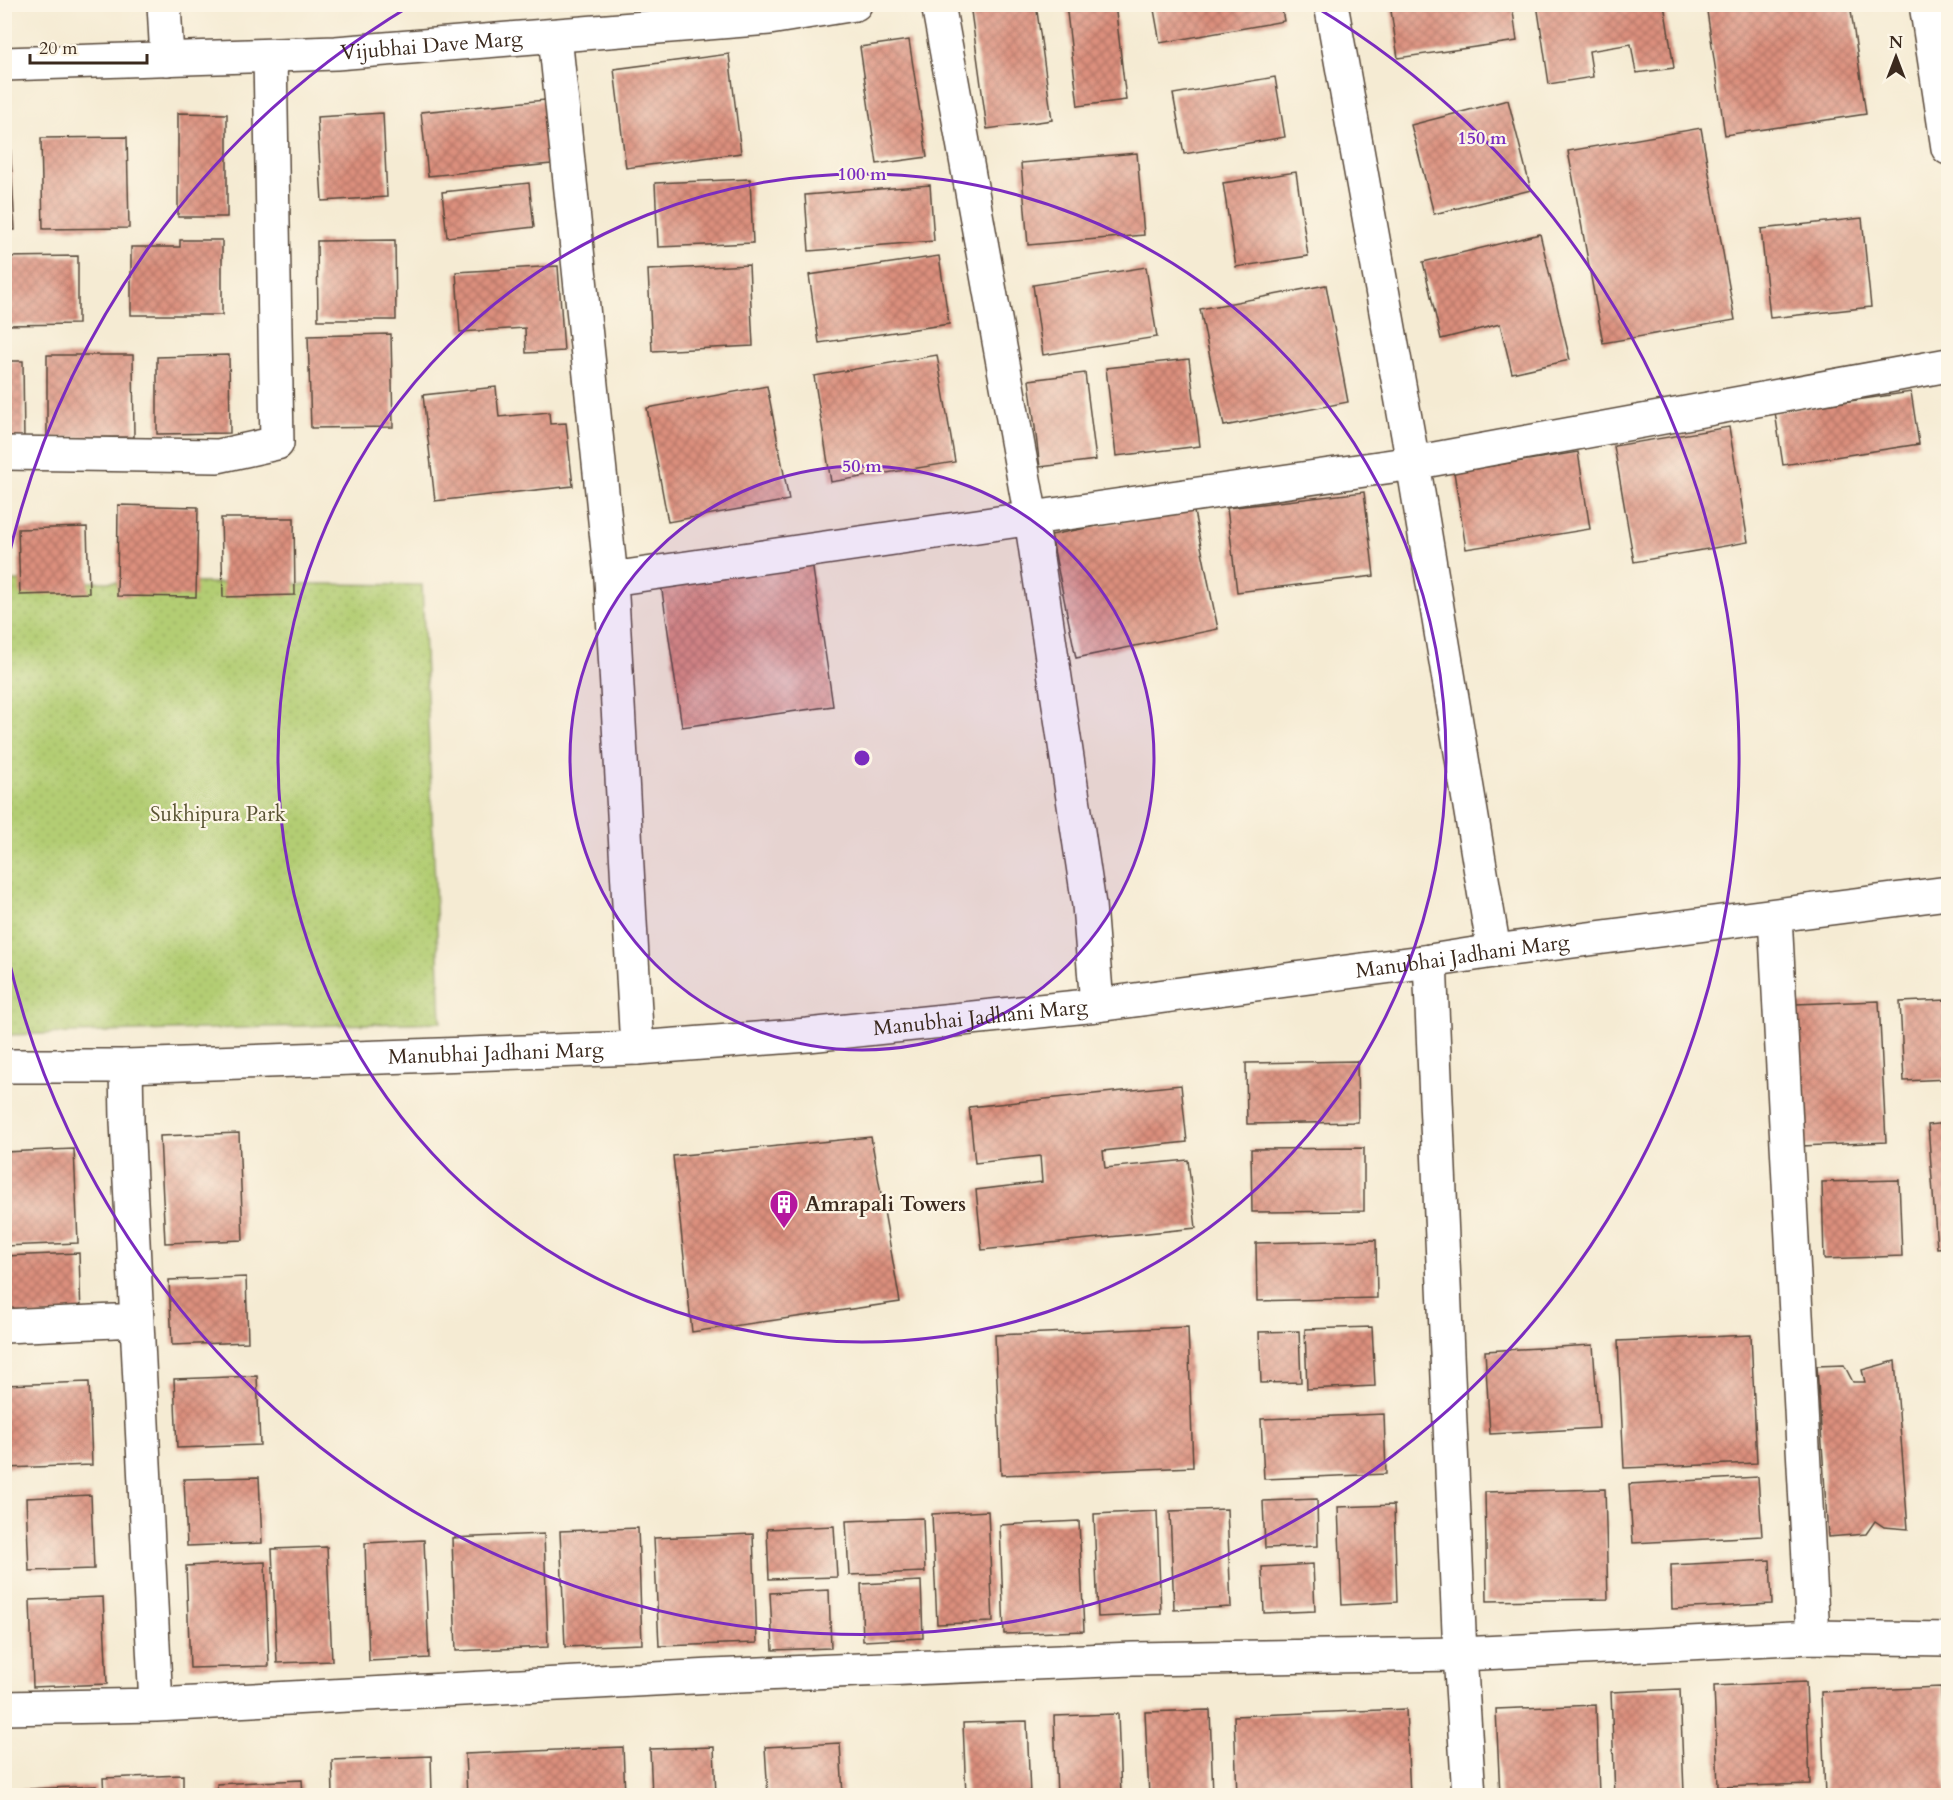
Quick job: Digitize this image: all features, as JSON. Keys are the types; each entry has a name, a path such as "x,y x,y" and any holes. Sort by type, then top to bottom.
{"street":[{"path":"164,4 167,59"},
{"name":"Vijubhai Dave Marg","path":"4,64 336,53 555,36 710,14 769,18 855,4"},
{"path":"938,4 1031,518 1089,905 1097,1005"},
{"path":"1331,4 1413,463 1494,951"},
{"path":"1926,4 1948,148"},
{"path":"555,36 611,579 637,1048"},
{"path":"4,453 219,456 277,443 270,56"},
{"path":"611,579 1413,463 1948,365"},
{"name":"Manubhai Jadhani Marg","path":"4,1066 126,1066 637,1048 808,1035 1097,1005 1948,893"},
{"path":"1775,916 1813,1637"},
{"path":"1430,961 1460,1654 1469,1796"},
{"path":"126,1066 156,1705"},
{"path":"4,1326 137,1320"},
{"path":"4,1708 156,1705 711,1676 1122,1660 1460,1654 1813,1637 1948,1639"}],"green space":[{"name":"Sukhipura Park","path":"4,581 422,585 441,1022 5,1035"}],"building":[{"path":"970,4 1036,4 1052,120 987,129"},
{"path":"1066,4 1115,4 1126,100 1078,106"},
{"path":"1153,4 1281,4 1284,21 1160,43"},
{"path":"1390,4 1512,4 1517,41 1398,58"},
{"path":"1537,4 1664,4 1674,68 1636,73 1631,44 1589,51 1593,77 1549,84"},
{"path":"1706,4 1850,4 1866,114 1725,135"},
{"path":"909,40 927,157 877,164 860,47"},
{"path":"729,54 741,153 626,168 614,69"},
{"path":"1275,77 1285,137 1184,154 1173,94"},
{"path":"545,100 551,164 428,176 421,112"},
{"path":"1508,100 1531,190 1434,214 1411,125"},
{"path":"178,113 227,114 227,217 178,217"},
{"path":"383,113 387,197 322,201 317,117"},
{"path":"4,124 9,124 15,230 4,230"},
{"path":"1701,128 1735,320 1603,343 1568,151"},
{"path":"127,137 129,228 43,229 41,138"},
{"path":"1137,153 1144,235 1028,245 1021,163"},
{"path":"1296,172 1308,256 1236,267 1223,183"},
{"path":"750,179 753,243 658,247 655,183"},
{"path":"529,183 534,227 447,237 442,192"},
{"path":"930,185 934,241 809,251 805,195"},
{"path":"1862,218 1871,307 1770,318 1761,229"},
{"path":"1540,234 1570,360 1512,373 1500,324 1441,339 1423,262"},
{"path":"180,240 222,240 222,315 131,315 131,247 180,247"},
{"path":"395,240 396,320 318,320 317,241"},
{"path":"78,256 78,324 4,325 4,257"},
{"path":"939,256 949,324 819,343 809,275"},
{"path":"749,265 753,346 652,351 648,270"},
{"path":"558,266 564,351 526,353 525,328 460,332 456,272"},
{"path":"1146,267 1157,337 1043,355 1033,285"},
{"path":"1326,285 1348,402 1224,426 1200,309"},
{"path":"391,334 393,427 311,428 308,336"},
{"path":"47,355 133,355 134,437 47,438"},
{"path":"229,355 230,433 157,434 157,357"},
{"path":"937,355 955,462 831,482 814,376"},
{"path":"1189,359 1200,446 1116,456 1106,368"},
{"path":"5,361 23,361 24,443 5,444"},
{"path":"1085,373 1096,460 1040,467 1029,380"},
{"path":"767,386 789,500 668,522 647,408"},
{"path":"496,387 499,417 549,412 550,424 566,423 573,486 435,501 423,395"},
{"path":"1911,392 1919,444 1783,465 1775,412"},
{"path":"1729,427 1748,542 1634,562 1614,446"},
{"path":"1578,452 1590,529 1466,549 1454,472"},
{"path":"1364,492 1374,576 1237,592 1227,508"},
{"path":"118,505 198,507 196,597 117,596"},
{"path":"1193,507 1218,629 1076,658 1051,535"},
{"path":"221,518 294,518 295,595 223,597"},
{"path":"87,527 89,593 20,595 18,529"},
{"path":"812,562 833,706 682,727 661,584"},
{"path":"1948,1000 1948,1079 1904,1081 1900,1002"},
{"path":"1879,1001 1886,1142 1802,1146 1795,1004"},
{"path":"1357,1061 1358,1122 1247,1124 1246,1063"},
{"path":"1181,1085 1187,1142 1103,1151 1105,1168 1188,1160 1196,1228 982,1250 976,1190 1042,1182 1040,1156 975,1163 969,1107"},
{"path":"1948,1123 1948,1247 1937,1248 1928,1125"},
{"path":"239,1133 243,1240 165,1243 160,1136"},
{"name":"Amrapali Towers","path":"871,1137 900,1302 692,1332 673,1156"},
{"path":"1364,1148 1364,1211 1252,1212 1251,1149"},
{"path":"74,1149 78,1243 4,1246 4,1152"},
{"path":"1899,1180 1902,1256 1824,1259 1822,1182"},
{"path":"1376,1240 1377,1298 1257,1301 1256,1243"},
{"path":"79,1253 81,1316 4,1319 4,1256"},
{"path":"246,1277 248,1342 172,1345 169,1280"},
{"path":"1188,1327 1193,1467 1001,1475 995,1335"},
{"path":"1372,1327 1375,1386 1307,1389 1305,1329"},
{"path":"1299,1331 1301,1382 1261,1383 1259,1332"},
{"path":"1751,1335 1757,1463 1624,1468 1618,1341"},
{"path":"1593,1345 1599,1428 1490,1434 1485,1351"},
{"path":"1895,1361 1908,1529 1884,1527 1875,1521 1866,1534 1828,1537 1817,1366 1844,1365 1853,1382 1865,1382 1862,1370"},
{"path":"257,1376 260,1445 177,1448 174,1379"},
{"path":"89,1382 92,1465 5,1468 4,1385"},
{"path":"1384,1414 1386,1474 1264,1479 1261,1419"},
{"path":"1944,1422 1948,1422 1948,1476 1943,1476"},
{"path":"259,1477 262,1543 187,1546 184,1479"},
{"path":"1758,1477 1762,1536 1633,1543 1629,1484"},
{"path":"1605,1489 1608,1599 1487,1601 1485,1492"},
{"path":"91,1495 94,1569 29,1571 26,1498"},
{"path":"1317,1499 1318,1546 1265,1548 1263,1501"},
{"path":"1394,1505 1397,1602 1342,1605 1338,1507"},
{"path":"1227,1509 1231,1607 1174,1610 1170,1511"},
{"path":"988,1511 993,1622 937,1624 932,1514"},
{"path":"1157,1511 1161,1614 1098,1617 1094,1514"},
{"path":"923,1518 925,1572 849,1575 846,1521"},
{"path":"1079,1521 1084,1631 1004,1634 1000,1525"},
{"path":"834,1526 837,1577 769,1579 767,1529"},
{"path":"638,1528 642,1644 565,1647 560,1531"},
{"path":"544,1534 548,1647 456,1651 452,1538"},
{"path":"753,1534 757,1643 659,1646 654,1538"},
{"path":"424,1540 429,1658 369,1661 365,1543"},
{"path":"327,1547 332,1661 277,1663 272,1549"},
{"path":"1770,1560 1772,1604 1672,1609 1671,1565"},
{"path":"265,1562 269,1666 190,1668 186,1566"},
{"path":"1313,1564 1315,1611 1264,1613 1262,1567"},
{"path":"921,1581 923,1638 863,1641 861,1584"},
{"path":"829,1590 831,1648 773,1650 770,1593"},
{"path":"103,1597 107,1684 33,1687 30,1600"},
{"path":"4,1598 6,1598 8,1633 4,1634"},
{"path":"1806,1682 1810,1784 1718,1787 1714,1686"},
{"path":"1941,1687 1946,1796 1825,1796 1821,1692"},
{"path":"1680,1689 1684,1793 1615,1796 1611,1692"},
{"path":"1596,1705 1599,1796 1500,1796 1496,1709"},
{"path":"1406,1709 1410,1796 1237,1796 1234,1716"},
{"path":"1210,1710 1213,1796 1149,1796 1145,1712"},
{"path":"1118,1714 1121,1796 1057,1796 1054,1716"},
{"path":"1027,1721 1030,1796 966,1796 963,1723"},
{"path":"840,1743 843,1796 768,1796 765,1747"},
{"path":"623,1747 625,1796 467,1796 465,1754"},
{"path":"714,1747 716,1796 652,1796 650,1749"},
{"path":"431,1756 432,1796 333,1796 332,1760"},
{"path":"183,1775 183,1796 104,1796 103,1778"},
{"path":"302,1780 303,1796 218,1796 217,1784"},
{"path":"96,1786 96,1796 4,1796 4,1790"}],"place":[{"name":"Amrapali Towers","path":"784,1230"}]}
